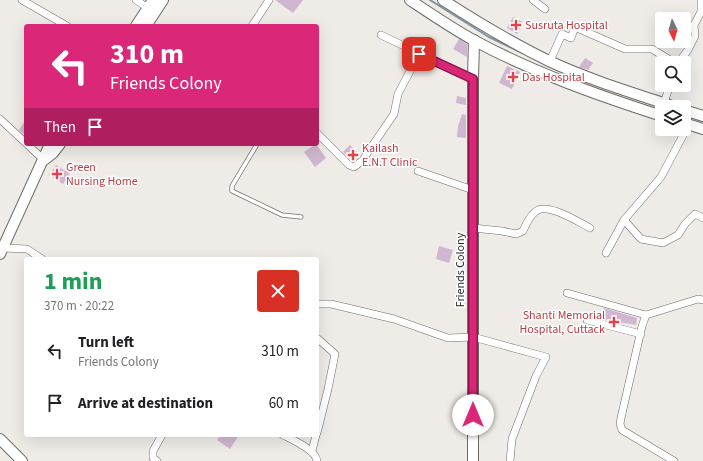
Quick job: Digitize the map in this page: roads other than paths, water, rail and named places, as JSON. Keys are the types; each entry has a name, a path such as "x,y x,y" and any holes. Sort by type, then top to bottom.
{"street":[{"path":"22,0 64,24"},
{"path":"136,0 150,4 137,24"},
{"path":"147,24 163,0"},
{"path":"253,24 269,0"},
{"path":"410,0 474,40 536,70 598,95 655,114"},
{"path":"443,0 510,40 550,61 619,89 655,100"},
{"path":"533,0 545,8"},
{"path":"683,56 688,50 694,36 694,25 700,12 701,0"},
{"path":"550,61 562,34 571,38 575,26 625,50 652,49 664,56"},
{"path":"381,35 473,79"},
{"name":"Friends Colony","path":"473,461 474,40"},
{"path":"319,135 349,166 354,167 363,160 394,114 398,94 419,54"},
{"path":"691,112 703,116"},
{"path":"0,119 24,141"},
{"path":"691,125 703,129"},
{"path":"606,254 624,220 660,177 681,136"},
{"path":"29,146 44,160"},
{"path":"39,257 27,249 2,251 44,160 48,146"},
{"path":"44,160 53,153 58,146"},
{"path":"418,170 473,190"},
{"path":"473,228 516,234 523,231 534,212 539,209 550,208 590,228"},
{"path":"624,220 641,238 663,243 678,236 685,224 695,214 703,218"},
{"path":"567,293 646,314 698,299 703,300"},
{"path":"319,304 331,304 394,319 448,338 473,337 546,357 536,376 512,439 510,461"},
{"path":"646,314 640,334 620,427 622,430 674,461"},
{"path":"587,320 640,334"},
{"path":"319,340 334,354 328,389 319,426"},
{"path":"157,461 154,458 153,451 161,437"},
{"path":"287,437 312,452 317,458 317,461"},
{"path":"312,452 316,437"},
{"path":"0,439 22,461"}],"lane":[{"path":"256,146 232,186 232,191 282,215 301,217"}],"waterway":[{"path":"430,0 489,37 541,62"}],"place":[{"name":"Susruta Hospital","path":"516,25"},
{"name":"Das Hospital","path":"513,77"},
{"name":"Kailash E.N.T Clinic","path":"353,155"},
{"name":"Green Nursing Home","path":"57,174"},
{"name":"Shanti Memorial Hospital, Cuttack","path":"614,322"}]}
